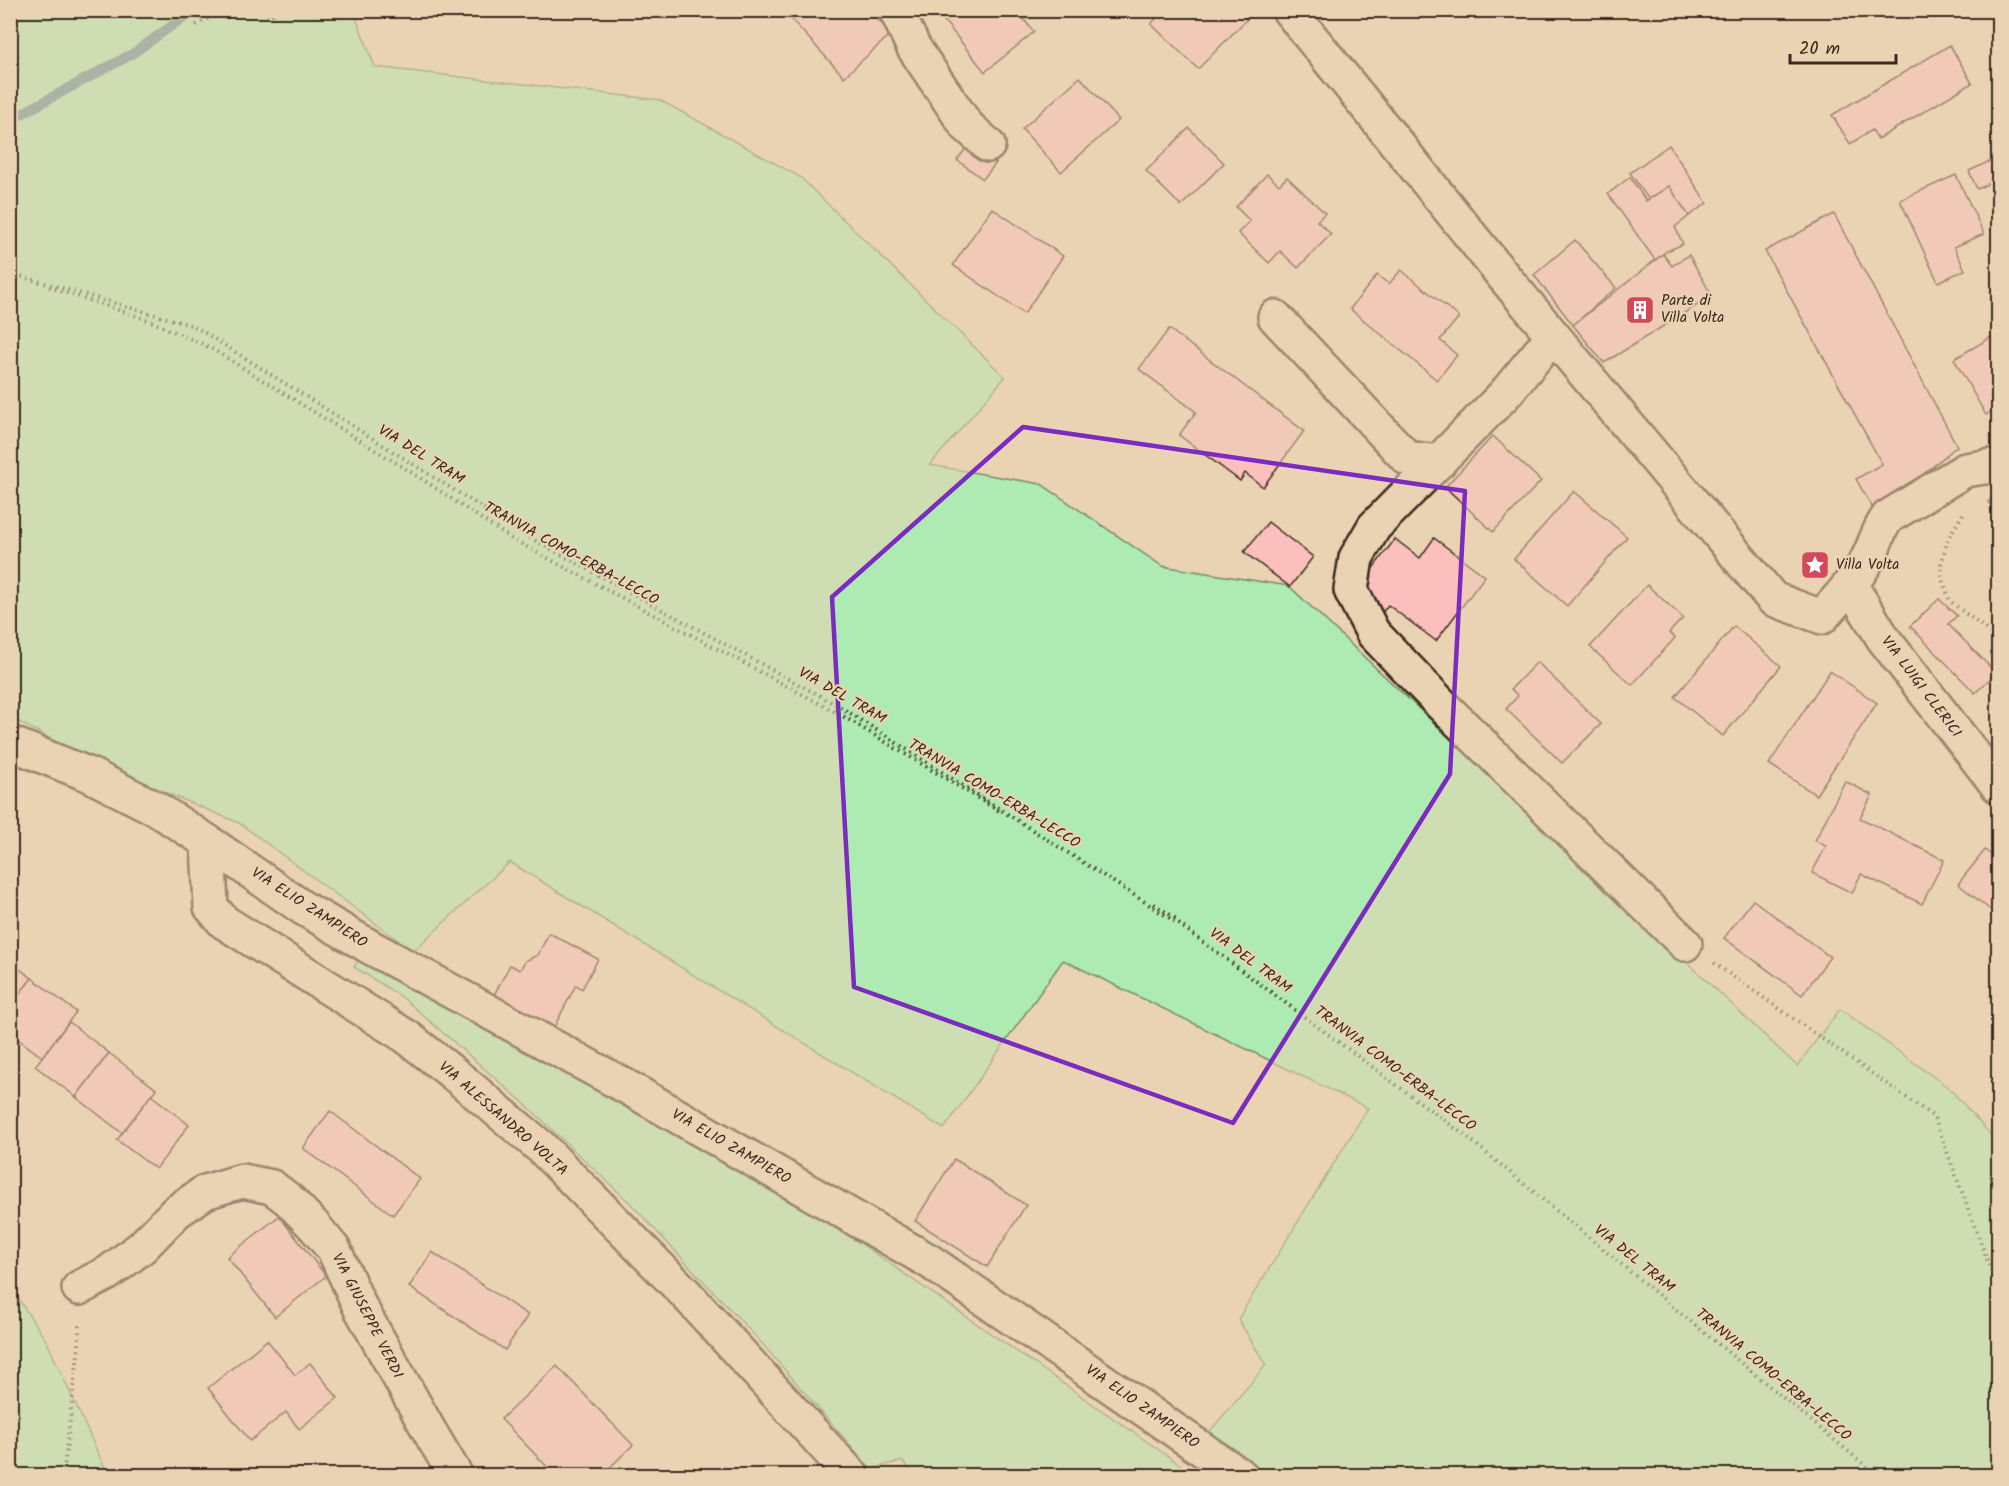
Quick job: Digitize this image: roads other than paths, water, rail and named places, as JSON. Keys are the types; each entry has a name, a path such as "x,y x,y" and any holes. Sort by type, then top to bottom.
{"street":[{"path":"896,10 914,48 966,125 988,146"},
{"path":"1289,10 1552,336 1773,599 1822,617 1866,561 1880,528 1888,517 1965,470 1995,466"},
{"path":"1275,317 1407,458 1439,462"},
{"path":"1552,336 1505,394 1374,527 1356,558 1351,590 1373,633 1442,705 1686,944"},
{"name":"VIA LUIGI CLERICI","path":"1850,584 1883,638 1998,786"},
{"name":"VIA ELIO ZAMPIERO","path":"10,743 90,775 154,808 208,842 303,908 627,1087 929,1261 1241,1476"},
{"name":"VIA ALESSANDRO VOLTA","path":"208,842 211,907 224,922 407,1037 542,1148 686,1294 852,1476"},
{"name":"VIA GIUSEPPE VERDI","path":"79,1288 108,1273 142,1247 176,1212 205,1191 242,1181 272,1187 290,1200 334,1250 360,1307 456,1476"}],"waterway":[{"path":"10,120 132,54 194,10"}],"place":[{"name":"Parte di Villa Volta","path":"1640,310"},
{"name":"Villa Volta","path":"1815,565"}]}
